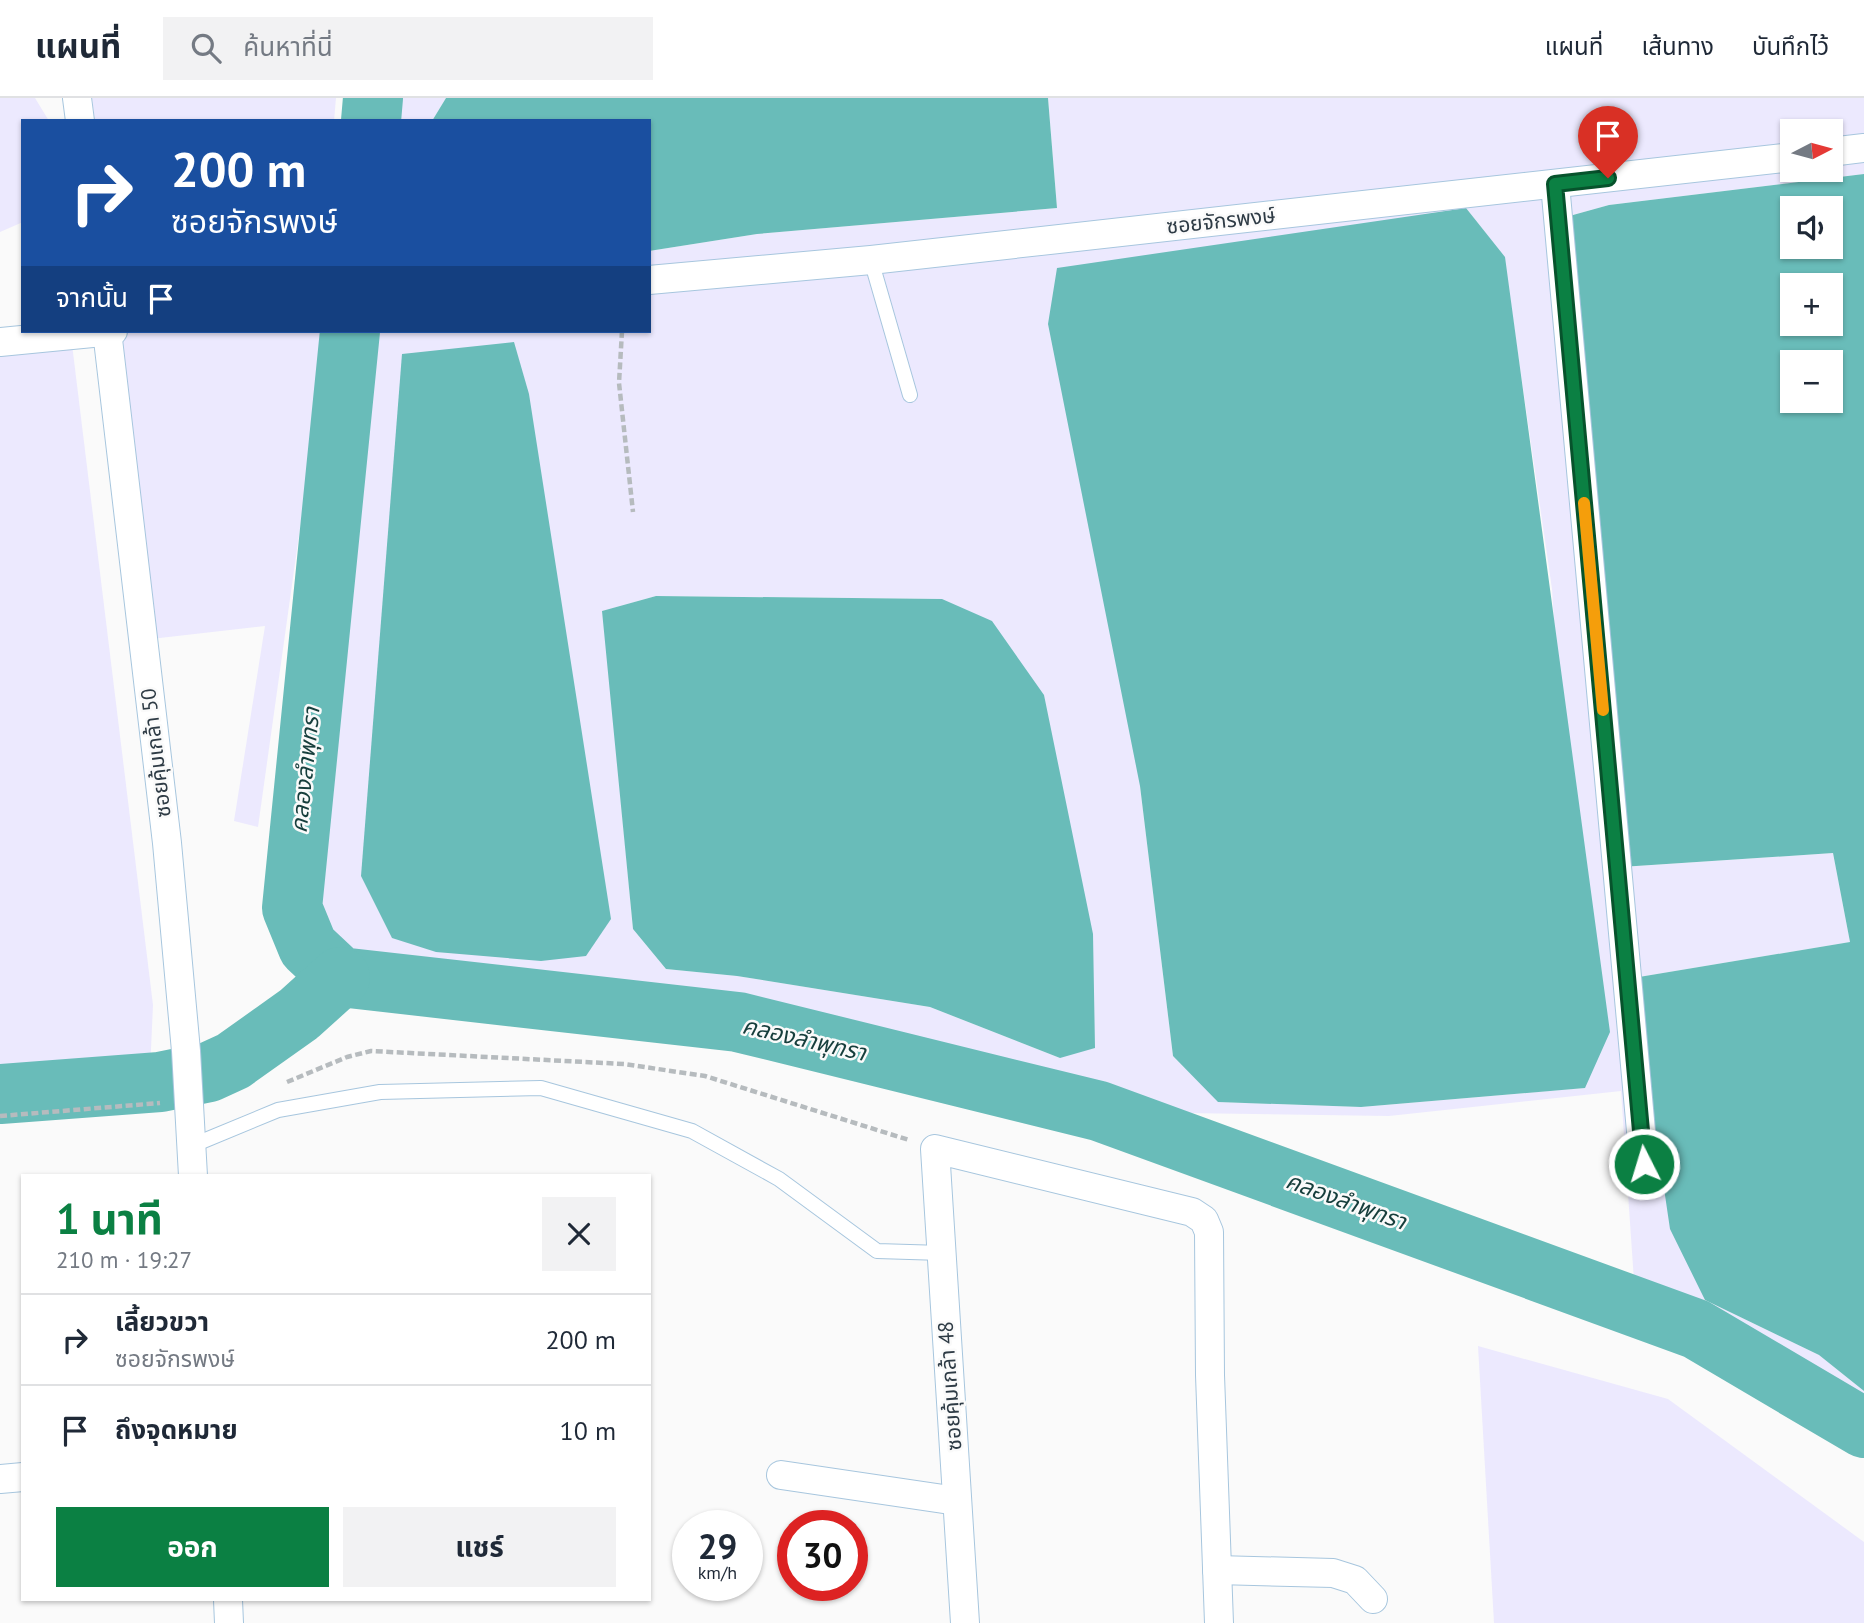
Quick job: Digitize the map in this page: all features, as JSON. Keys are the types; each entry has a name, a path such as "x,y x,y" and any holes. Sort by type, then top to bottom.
{"street":[{"path":"1843,150 1864,148"},
{"name":"ซอยจักรพงษ์","path":"651,280 871,260 1780,158"},
{"path":"1555,184 1644,1164"},
{"path":"0,342 88,333"},
{"name":"ซอยคุ้มเกล้า 50","path":"107,333 167,843 186,1051 193,1174"},
{"name":"ซอยคุ้มเกล้า 48","path":"965,1623 935,1149 1192,1212 1204,1220 1209,1232 1210,1376 1217,1570"},
{"path":"781,1475 957,1501"},
{"path":"0,1479 21,1477"},
{"path":"1219,1623 1217,1570 1333,1573 1355,1580 1373,1599"},
{"path":"228,1601 229,1623"}],"lane":[{"path":"871,260 911,395"},
{"path":"191,1146 278,1110 380,1093 541,1088 692,1131 779,1179 877,1251 942,1253"}],"path":[{"path":"622,333 619,383 633,512"},
{"path":"0,1116 189,1097"}],"shaded area":[{"path":"0,98 35,98 48,119 21,119 21,223 0,232"},
{"path":"92,98 336,98 334,119 95,119"},
{"path":"392,98 446,98 433,119 390,119"},
{"path":"1048,98 1864,98 1864,174 1843,177 1843,119 1780,119 1780,182 1798,182 1609,205 1555,220 1622,867 1833,853 1850,942 1633,978 1705,1300 1819,1355 1864,1391 1864,1421 1784,1357 1634,1281 1621,1091 1389,1116 1182,1113 558,992 354,962 327,946 314,921 367,333 651,333 651,251 757,234 1057,208","holes":["1466,208 1504,257 1552,589 1584,1088 1361,1107 1219,1102 1173,1056 1140,786","656,596 942,599 1060,1058 930,1007 737,976 666,969 633,929 603,611"]},
{"path":"118,333 320,333 315,421 258,827 234,821 265,626 151,639"},
{"path":"71,336 153,1005 150,1071 0,1081 0,348"},
{"path":"1478,1346 1668,1399 1864,1542 1864,1623 1494,1623"}],"water":[{"path":"446,98 1048,98 1057,208 757,234 651,251 651,119 433,119"},
{"path":"1864,174 1864,1391 1819,1355 1705,1300 1670,1229 1633,978 1850,942 1833,853 1621,867 1555,220 1609,205 1798,182 1843,182 1843,177"},
{"path":"1466,208 1505,257 1610,1032 1585,1088 1361,1107 1218,1102 1173,1056 1140,786 1048,324 1057,268"},
{"path":"514,342 529,394 611,919 586,956 541,961 436,952 392,938 361,876 402,354"},
{"path":"656,596 942,599 992,621 1044,695 1093,934 1095,1048 1060,1058 930,1007 737,976 666,969 633,929 602,611"}],"waterway":[{"name":"คลองลำพุทรา","path":"371,119 373,98"},
{"name":"คลองลำพุทรา","path":"350,333 292,908 308,947 340,977 738,1022 1099,1111 1696,1329 1864,1428"},
{"path":"0,1094 160,1082 209,1072 233,1061 299,1014 340,977"}],"slow traffic":[{"path":"1584,503 1603,710"}],"route":[{"path":"1608,178 1555,184 1644,1164"}]}
